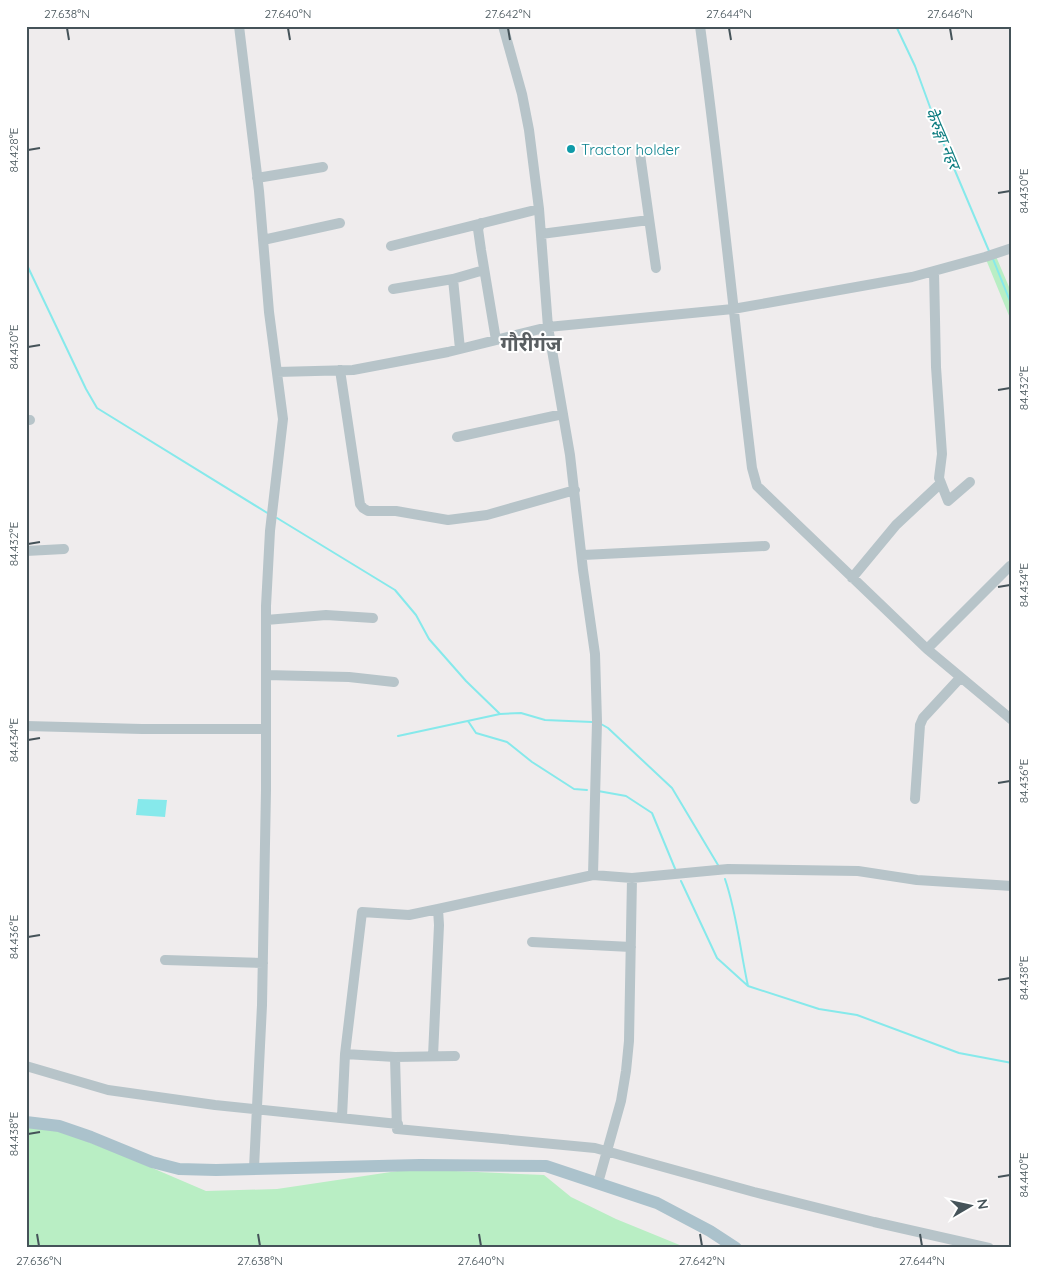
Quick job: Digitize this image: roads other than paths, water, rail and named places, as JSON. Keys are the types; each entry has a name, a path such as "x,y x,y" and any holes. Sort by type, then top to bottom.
{"main road":[{"path":"26,1122 59,1126 152,1162 179,1168 216,1170 420,1165 546,1166 657,1203 710,1231 736,1248"}],"street":[{"path":"239,26 283,419 270,531 266,620 263,963 254,1168"},
{"path":"504,26 522,94 529,130 539,209 548,328 574,490 597,675 593,876"},
{"path":"700,26 720,174 733,309 752,468 757,486 927,649 1012,720"},
{"path":"640,154 656,268"},
{"path":"257,178 323,167"},
{"path":"391,246 539,209"},
{"path":"541,234 649,220"},
{"path":"263,240 340,223"},
{"path":"481,223 478,229 496,340"},
{"path":"277,372 353,370 460,349 548,328 733,309 883,283 934,271 1012,248"},
{"path":"393,289 453,279 484,270"},
{"path":"934,271 936,367 942,454 939,478 948,501 970,482"},
{"path":"453,279 460,349"},
{"path":"340,370 362,508 368,511 396,511 448,520 487,515 574,490"},
{"path":"457,437 562,414"},
{"path":"852,578 896,524 941,483"},
{"path":"582,555 765,546"},
{"path":"26,552 64,549"},
{"path":"927,649 1010,566"},
{"path":"266,620 326,615 373,618"},
{"path":"266,676 349,677 394,682"},
{"path":"915,799 920,724 923,718 960,678"},
{"path":"26,726 142,730 266,729"},
{"path":"342,1117 345,1054 362,912 409,915 593,876 632,878 728,869 858,871 917,880 1012,886"},
{"path":"598,1183 621,1101 626,1071 629,1041 632,947 632,878"},
{"path":"433,1056 439,925 438,909"},
{"path":"532,942 632,947"},
{"path":"165,960 263,963"},
{"path":"345,1054 395,1057 455,1056"},
{"path":"395,1057 397,1128 553,1142 607,1150 761,1194 989,1248"},
{"path":"26,1066 108,1090 257,1110 398,1124"}],"water":[{"path":"138,799 167,800 165,817 136,815"}],"waterway":[{"name":"केेरुङ्गा नहर","path":"896,26 915,66 942,140 989,251"},
{"name":"केेरुङ्गा नहर","path":"993,259 1012,306"},
{"path":"26,263 86,389 97,408 269,514"},
{"path":"277,518 395,590 416,615 429,639 466,681 500,714"},
{"path":"398,736 500,714 521,713 545,720 592,722"},
{"path":"468,721 476,733 507,742 532,762 574,789 587,790"},
{"path":"601,724 608,728 672,788 718,865"},
{"path":"598,791 626,796 652,813 676,871"},
{"path":"725,879 748,986"},
{"path":"681,881 717,958 748,986 819,1009 857,1015 959,1053 1012,1063"}],"place":[{"name":"Tractor holder","path":"571,149"}],"district":[{"name":"गौरीगंज","path":"531,343"}]}
